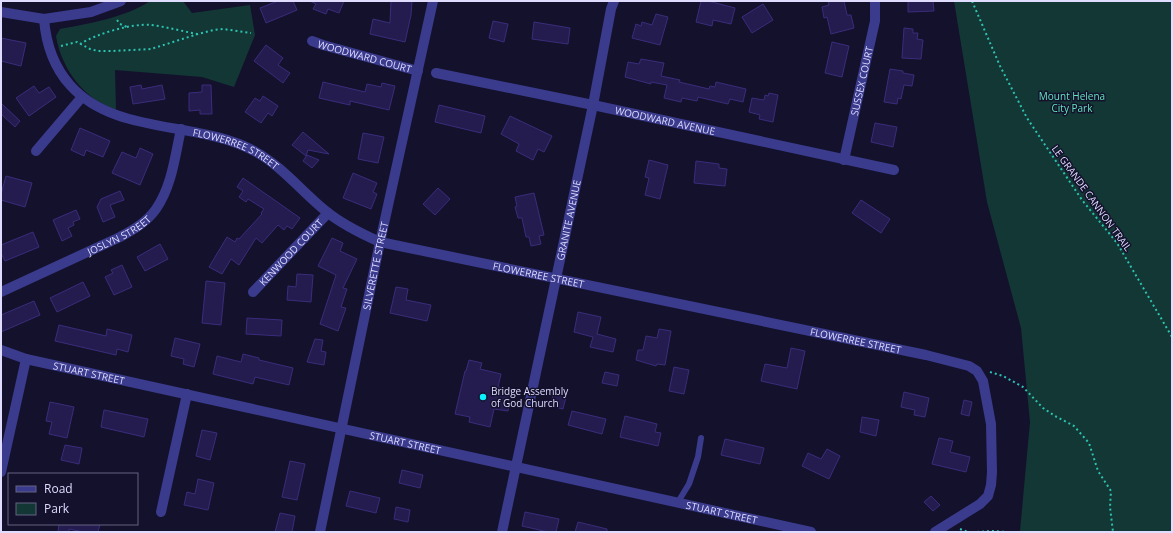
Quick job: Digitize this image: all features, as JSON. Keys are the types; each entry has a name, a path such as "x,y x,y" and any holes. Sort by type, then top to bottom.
{"street":[{"path":"1,12 44,19 91,12 121,1"},
{"name":"SILVERETTE STREET","path":"320,532 380,242 433,1"},
{"name":"GRANITE AVENUE","path":"502,532 593,104 610,9 614,1"},
{"name":"SUSSEX COURT","path":"844,160 875,21 875,1"},
{"name":"FLOWERREE STREET","path":"44,19 45,35 55,63 64,78 82,97 111,113 127,118 225,139 257,152 275,165 328,213 343,223 380,242 926,355 969,366 977,371"},
{"name":"WOODWARD COURT","path":"312,41 418,70"},
{"name":"WOODWARD AVENUE","path":"436,73 593,104 894,170"},
{"path":"36,151 82,97"},
{"name":"JOSLYN STREET","path":"1,292 120,238 136,228 149,217 156,209 169,184 181,129"},
{"name":"KENWOOD COURT","path":"253,292 328,213"},
{"name":"STUART STREET","path":"1,350 26,359 811,532"},
{"path":"1,472 26,359"},
{"path":"935,532 980,504 988,496 991,485 991,424 983,381 977,371"},
{"path":"161,512 186,394"}],"lane":[{"path":"678,502 689,484 698,457 701,438"}],"path":[{"name":"LE GRANDE CANNON TRAIL","path":"972,1 1000,66 1028,118 1082,200 1117,243 1172,337"},
{"path":"117,20 120,24 128,27"},
{"path":"80,44 92,37 139,25 150,25 198,34"},
{"path":"61,46 77,42 98,51 151,49 198,34 223,29 252,33"},
{"path":"977,371 983,369 1004,376 1022,387 1043,408 1074,426 1089,443 1098,471 1111,491 1110,507 1113,532"},
{"path":"977,532 1008,532"}],"green space":[{"path":"150,1 183,1 192,13 250,5 255,35 234,87 202,77 115,70 116,110 96,100 81,88 65,64 61,55 56,36 60,29 119,16 141,7"},
{"name":"Mount Helena City Park","path":"954,1 1172,1 1172,532 1020,531 1030,422 1021,328 987,202"}],"building":[{"path":"278,1 293,1 297,10 266,23 260,8"},
{"path":"310,1 344,1 339,13 328,9 326,14 313,9 316,4"},
{"path":"391,1 412,1 411,15 405,42 370,34 373,19 390,23"},
{"path":"701,1 708,1 735,8 731,24 713,20 712,26 696,22"},
{"path":"828,1 844,1 847,15 851,15 854,28 831,34 827,17 824,18 822,7 829,5"},
{"path":"908,1 933,1 934,11 908,12"},
{"path":"763,4 773,20 752,33 742,17"},
{"path":"656,14 668,17 660,45 632,38 636,24 641,26 642,22 652,25"},
{"path":"493,21 508,24 504,42 489,38"},
{"path":"534,22 570,28 568,44 532,39"},
{"path":"904,28 913,29 913,33 918,33 917,39 923,40 921,59 902,58"},
{"path":"1,38 26,43 21,66 1,61"},
{"path":"832,42 849,46 842,77 825,73"},
{"path":"266,45 283,58 278,65 290,73 283,83 254,61"},
{"path":"641,59 664,63 661,76 680,80 679,82 709,89 710,86 715,87 716,82 746,89 743,102 730,99 728,104 698,97 697,101 682,98 681,102 664,98 667,85 651,82 651,84 625,77 628,62 639,64"},
{"path":"890,69 903,71 903,73 914,75 912,86 904,85 901,99 898,98 897,104 884,102"},
{"path":"323,82 365,92 367,84 381,87 382,83 395,86 389,110 350,101 350,105 319,98"},
{"path":"141,85 142,89 162,85 165,99 133,104 130,87"},
{"path":"202,85 211,85 212,114 200,114 200,110 189,111 189,93 202,92"},
{"path":"34,86 39,93 49,87 56,97 29,116 16,98"},
{"path":"769,93 778,95 773,122 759,119 760,115 749,112 752,98 764,100 765,95 768,96"},
{"path":"263,96 278,106 272,116 268,113 261,123 245,112 255,98 260,101"},
{"path":"1,103 20,121 15,127 1,114"},
{"path":"439,105 485,116 481,133 435,122"},
{"path":"510,116 552,136 544,152 538,149 533,160 516,151 519,144 501,134"},
{"path":"875,123 897,127 893,147 871,142"},
{"path":"80,128 110,141 103,157 86,150 84,156 71,150"},
{"path":"303,132 329,154 308,150 306,156 292,145"},
{"path":"363,133 384,137 378,163 358,159"},
{"path":"140,148 153,154 140,185 112,173 122,152 136,158"},
{"path":"307,155 319,160 312,168 303,161"},
{"path":"649,160 668,165 660,199 645,195 649,178 645,177"},
{"path":"696,161 719,164 719,168 727,169 725,186 694,183"},
{"path":"353,173 377,183 373,192 377,194 371,209 343,198"},
{"path":"6,176 32,183 25,207 1,200 1,194"},
{"path":"243,178 300,218 292,229 287,226 284,230 278,225 262,243 256,238 239,265 231,259 222,274 209,267 227,237 235,242 237,238 239,239 262,214 261,213 264,209 248,199 246,202 239,197 243,191 237,187"},
{"path":"438,188 450,199 435,215 423,204"},
{"path":"120,191 124,200 110,205 115,217 103,222 97,207 101,199"},
{"path":"534,193 544,235 539,236 541,244 531,246 529,237 526,237 522,218 518,218 515,207 517,206 515,197"},
{"path":"861,200 890,219 881,233 852,213"},
{"path":"76,210 80,219 73,222 74,225 68,228 72,236 62,241 53,220"},
{"path":"33,232 39,247 5,261 1,253 1,245"},
{"path":"332,238 343,243 340,251 357,259 343,288 347,289 341,307 346,308 338,331 320,324 336,275 318,266"},
{"path":"160,244 168,259 145,271 137,257"},
{"path":"122,265 132,287 114,295 105,277 113,273 111,270"},
{"path":"297,274 313,275 311,302 287,300 288,286 296,287"},
{"path":"206,281 225,283 221,325 202,323"},
{"path":"83,282 90,296 57,312 50,298"},
{"path":"396,287 408,289 406,300 431,305 427,321 390,313"},
{"path":"34,301 40,315 1,332 1,315"},
{"path":"578,312 601,317 597,334 616,339 613,352 590,347 593,337 574,332"},
{"path":"247,318 282,320 281,336 246,334"},
{"path":"59,325 106,336 107,329 132,335 128,352 117,349 116,355 55,341"},
{"path":"659,329 671,331 665,365 657,364 656,366 636,360 638,350 643,350 646,336 657,338"},
{"path":"175,338 200,344 194,367 183,364 184,359 171,356"},
{"path":"315,339 323,340 321,351 326,352 324,365 307,362"},
{"path":"791,348 805,351 797,389 761,381 765,364 787,368"},
{"path":"243,354 259,358 259,360 293,368 289,385 255,377 253,384 213,374 217,356 241,362"},
{"path":"469,360 482,363 480,369 501,374 498,387 512,390 508,411 494,409 490,427 469,422 470,417 455,414"},
{"path":"674,367 689,370 684,394 669,391"},
{"path":"605,372 619,375 617,386 602,383"},
{"path":"904,392 929,398 925,417 914,415 915,410 901,407"},
{"path":"553,394 566,397 563,409 551,406"},
{"path":"964,400 972,402 969,416 961,414"},
{"path":"50,402 74,407 67,438 49,434 52,422 46,421"},
{"path":"104,410 148,419 144,437 101,427"},
{"path":"572,411 606,419 602,434 568,425"},
{"path":"625,416 657,424 655,432 661,433 658,446 620,437"},
{"path":"862,417 879,420 876,436 860,432"},
{"path":"202,430 217,433 210,460 196,456"},
{"path":"939,438 953,441 950,452 970,457 966,472 932,464"},
{"path":"725,439 764,448 760,464 721,455"},
{"path":"65,445 82,448 79,464 61,460"},
{"path":"827,449 840,456 829,479 802,466 808,453 821,459"},
{"path":"290,461 305,464 297,500 282,497"},
{"path":"402,470 423,475 420,488 399,483"},
{"path":"198,479 214,483 208,510 184,505 187,492 195,494"},
{"path":"350,491 380,498 376,513 346,506"},
{"path":"931,496 940,505 933,511 924,502"},
{"path":"396,507 410,510 408,522 394,519"},
{"path":"525,512 559,519 556,532 548,532 522,526"},
{"path":"280,513 295,516 292,532 275,532"},
{"path":"578,522 607,529 607,532 575,532"},
{"path":"59,525 100,525 98,532 83,532 69,529 69,532 58,532"}],"place":[{"name":"Bridge Assembly of God Church","path":"483,397"}]}
